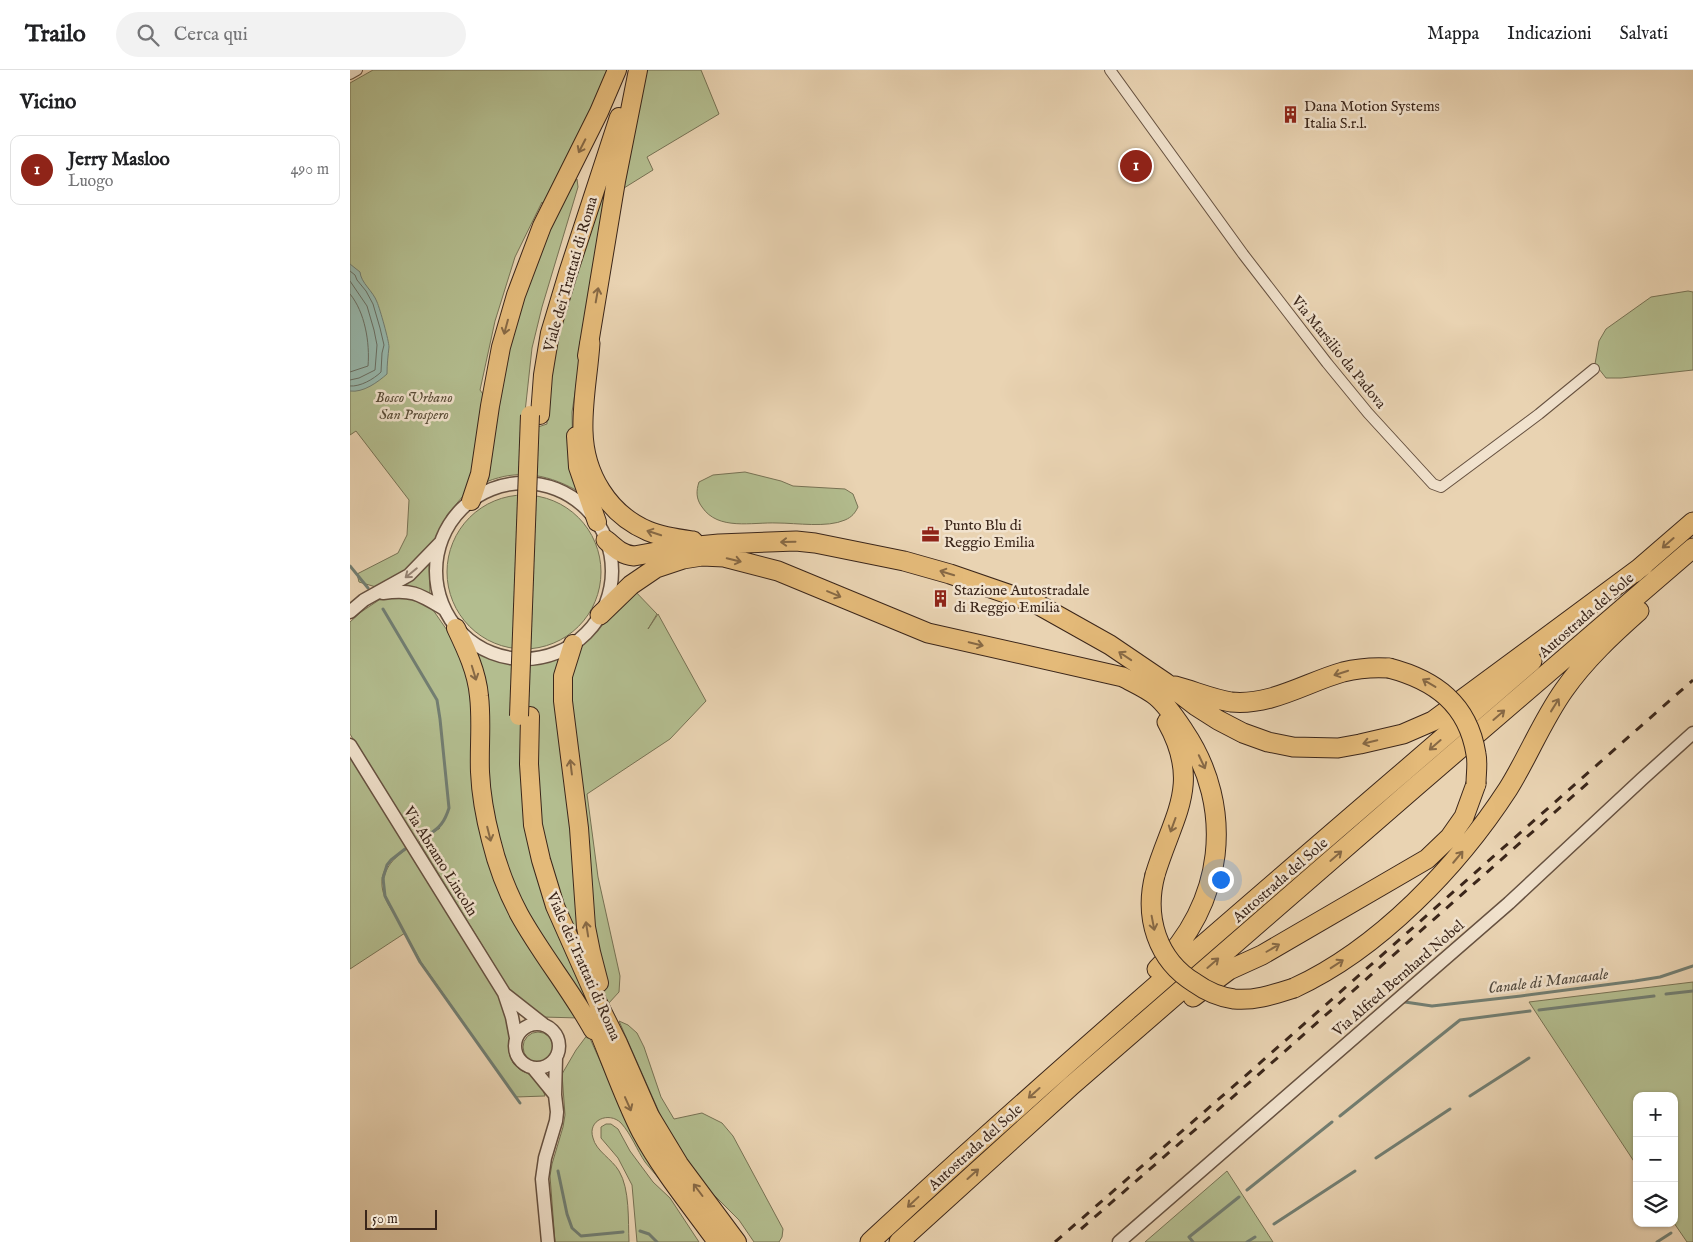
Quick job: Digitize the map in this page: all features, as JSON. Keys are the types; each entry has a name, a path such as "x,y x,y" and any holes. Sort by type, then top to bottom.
{"highway":[{"path":"471,501 480,474 501,347 516,295 542,226 599,112 617,70"},
{"name":"Viale dei Trattati di Roma","path":"622,70 542,321 533,371 535,415 524,716 519,789 526,843 535,879 547,914 641,1132 682,1195 724,1238"},
{"path":"598,522 580,473 576,439 577,414 615,187 637,70"},
{"name":"Viale dei Trattati di Roma","path":"535,415 550,333 568,273 637,70"},
{"path":"590,343 583,438 589,470 602,494 630,522 650,532 674,538 719,544"},
{"name":"Autostrada del Sole","path":"870,1242 938,1178 1071,1061 1693,522"},
{"path":"606,540 621,552 634,556 678,548 719,544 815,542 904,561 950,574 1037,604 1110,645 1218,720 1243,733 1268,742 1293,747 1338,748 1403,734 1433,721 1644,564"},
{"name":"Autostrada del Sole","path":"899,1242 1071,1086 1693,548"},
{"path":"600,615 631,585 656,568 683,559 702,556 724,557 778,571 928,633 1123,677 1157,696 1195,746 1212,790 1216,817 1217,845 1211,878 1204,901 1178,947 1121,1002 1071,1061"},
{"path":"1123,677 1157,707 1173,734 1183,761 1184,782 1181,802 1151,891 1150,906 1158,942 1166,957 1187,978 1210,992 1234,998 1263,997 1294,988 1342,961 1420,898 1470,843 1508,787 1564,690 1603,644 1671,583 1693,560"},
{"path":"456,628 465,646 479,695 482,799 491,840 503,877 527,928 582,1012 609,1059"},
{"path":"573,644 563,676 563,701 578,828 583,900 591,952 618,1043"},
{"path":"1071,1086 1229,970 1262,955 1427,859 1450,838 1464,817 1476,784 1476,754 1469,728 1452,701 1438,688 1423,679 1389,668 1374,667 1351,670 1279,695 1250,701 1232,702 1166,683"},
{"name":"Viale dei Trattati di Roma","path":"524,716 532,813 539,854 555,906 650,1116 724,1238"}],"street":[{"path":"350,74 357,70"},
{"name":"Via Marsilio da Padova","path":"1110,70 1243,254 1327,363 1368,413 1432,484 1441,486 1539,414 1594,368"},
{"path":"350,612 364,600 409,575 440,543 450,524 471,501 486,491 503,485 521,483 539,484 556,489 572,497 586,508 598,522 606,540 611,559 612,578 608,597 600,615 588,632 573,644 548,656 529,659 511,658 485,650 469,640 456,628 444,609 437,588 436,576 440,543"},
{"path":"375,594 412,592 421,595 444,609"},
{"name":"Via Alfred Bernhard Nobel","path":"1119,1242 1509,903 1693,733"},
{"name":"Via Abramo Lincoln","path":"350,745 504,993 512,1017 517,1057 526,1066 533,1068 555,1095"},
{"name":"Via Abramo Lincoln","path":"504,993 553,1030 558,1040 555,1095 556,1121 544,1158 542,1180 548,1242"},
{"path":"516,1038 522,1029 527,1026 543,1024"},
{"path":"533,1068 546,1066 556,1057"}],"green space":[{"name":"Bosco Urbano San Prospero","path":"373,70 611,70 544,206 542,202 515,257 495,321 480,390 485,397 478,458 468,490 447,515 435,542 416,566 376,587 359,582 357,574 398,553 407,535 409,500 356,431 350,435 350,83"},
{"path":"647,70 701,70 719,114 647,157 653,170 624,188 628,155"},
{"path":"577,179 578,187 542,307 532,348 525,412 535,428 547,424 547,404 556,336 605,184 608,181 572,412 573,459 581,493 558,482 535,476 511,475 486,482 503,376 516,322 547,231 567,192"},
{"path":"1688,291 1693,292 1693,370 1606,378 1595,364 1599,341 1606,329 1651,297"},
{"path":"745,472 793,486 845,489 853,494 858,507 850,518 830,524 736,524 709,515 700,504 698,498 699,482 713,475"},
{"path":"524,495 553,501 567,508 578,518 588,529 595,543 601,572 595,601 588,615 578,626 567,636 553,643 524,649 495,643 481,636 470,626 460,615 453,601 447,572 453,543 460,529 470,518 481,508 495,501"},
{"path":"429,563 430,595 399,588 412,580"},
{"path":"632,588 657,614 648,629 658,614 706,701 670,739 587,794 598,877 620,976 619,992 608,1004 580,1018 542,1017 523,1005 509,989 419,842 440,828 417,841 350,734 350,622 379,600 398,596 412,597 433,610 449,633 483,653 501,660 530,662 557,656 574,647 590,633"},
{"path":"350,753 408,847 390,862 382,877 382,886 388,905 395,915 384,889 387,869 395,858 407,849 500,997 511,1037 509,1045 513,1063 541,1084 545,1096 516,1097 421,962 405,933 350,969"},
{"path":"1693,982 1693,1242 1687,1242 1677,1227 1678,1092 1633,1092 1633,1160 1529,1002"},
{"path":"619,1021 628,1025 637,1033 644,1047 661,1097 674,1119 702,1113 722,1123 733,1136 783,1229 779,1242 754,1242 739,1220 705,1186 663,1121"},
{"path":"538,1032 548,1037 553,1047 548,1057 538,1062 528,1057 523,1047 528,1037"},
{"path":"588,1034 622,1110 660,1180 645,1162 621,1123 611,1118 600,1119 596,1122 592,1132 595,1143 623,1178 628,1205 629,1242 555,1242 550,1176 565,1115 562,1074"},
{"path":"611,1124 618,1129 630,1151 653,1182 670,1198 699,1242 637,1242 632,1185 618,1158 601,1138 601,1127"},
{"path":"1227,1171 1273,1242 1145,1242"}],"water":[{"path":"350,264 360,272 375,298 388,338 389,347 387,374 370,386 355,391 350,391"}],"waterway":[{"path":"350,566 368,588"},
{"path":"383,609 437,700 449,808 442,824 428,835"},
{"path":"405,849 387,865 383,878 385,896 420,962 520,1103"},
{"name":"Canale di Mancasale","path":"1405,1002 1432,1006 1521,996 1660,977 1693,966"},
{"path":"1666,994 1693,991"},
{"path":"1539,1010 1654,996"},
{"path":"1340,1116 1460,1020 1530,1011"},
{"path":"1470,1096 1529,1058"},
{"path":"1376,1158 1450,1109"},
{"path":"1247,1190 1332,1122"},
{"path":"558,1171 567,1214 572,1228 581,1236 623,1232"},
{"path":"1274,1224 1355,1171"},
{"path":"1193,1242 1189,1237 1239,1197"},
{"path":"640,1231 649,1234 657,1242"},
{"path":"1657,1242 1671,1233"},
{"path":"1247,1242 1255,1237"}],"railway":[{"path":"1055,1242 1693,680"},
{"path":"1081,1229 1590,781"}],"place":[{"name":"Dana Motion Systems Italia S.r.l.","path":"1290,115"},
{"name":"Jerry Masloo","path":"1136,166"},
{"name":"Punto Blu di Reggio Emilia","path":"930,534"},
{"name":"Stazione Autostradale di Reggio Emilia","path":"940,599"}]}
